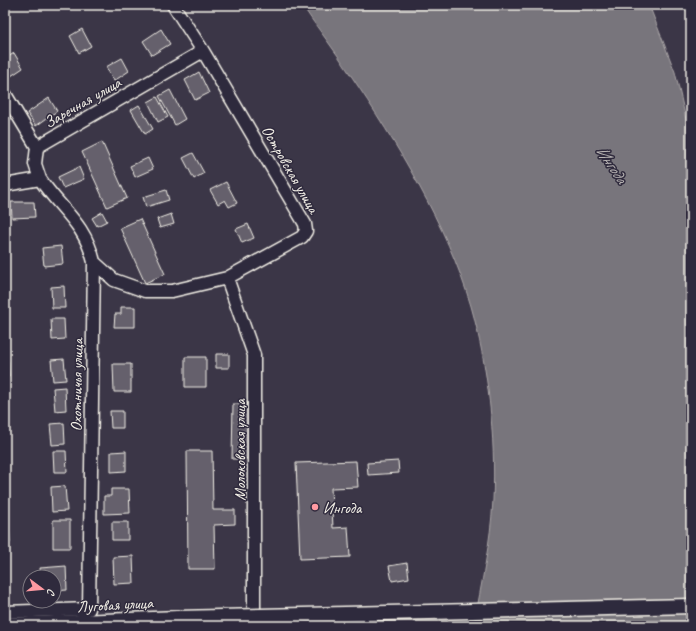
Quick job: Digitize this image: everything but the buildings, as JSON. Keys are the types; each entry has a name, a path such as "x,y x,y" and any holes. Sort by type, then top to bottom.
{"street":[{"name":"Островская улица","path":"94,262 114,280 145,291 172,291 227,278 302,237 306,231 305,224 203,51 173,5"},
{"name":"Заречная улица","path":"40,178 35,164 37,147 203,51"},
{"path":"5,94 37,147"},
{"path":"5,185 40,178"},
{"name":"Охотничья улица","path":"5,612 89,609 94,262 88,243 77,222 50,193 40,178"},
{"name":"Молоковская улица","path":"227,278 254,355 254,626"},
{"name":"Луговая улица","path":"5,625 178,618 691,606"}],"water":[{"name":"Ингода","path":"302,5 649,5 675,72 691,141 691,626 474,626 490,532 494,476 490,402 482,353 471,306 449,245 435,215 403,157 368,101"}],"place":[{"name":"Ингода","path":"315,507"}]}
